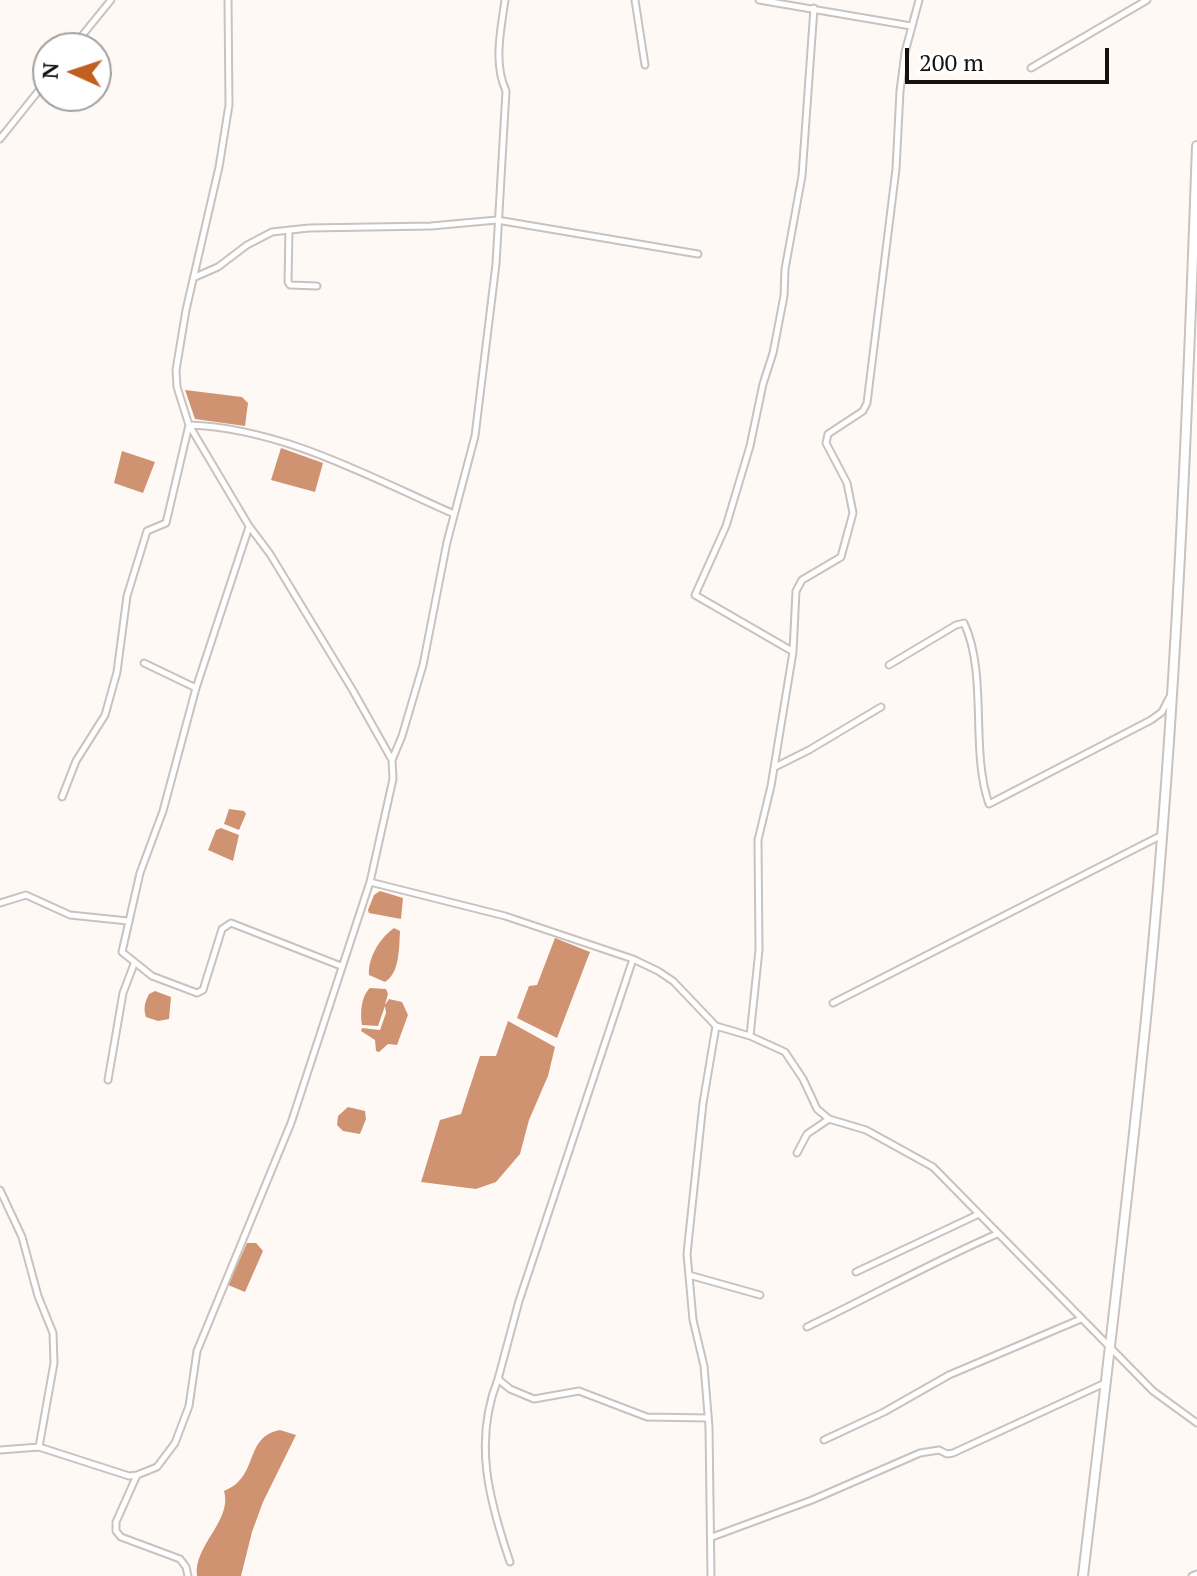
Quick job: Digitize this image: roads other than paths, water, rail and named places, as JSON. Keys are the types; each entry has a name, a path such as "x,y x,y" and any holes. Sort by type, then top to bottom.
{"main road":[{"path":"1083,1576 1149,987 1162,835 1186,454 1197,146"}],"street":[{"path":"85,32 111,0"},
{"path":"228,0 229,105 176,370 180,403 189,425 249,526 270,554 392,760"},
{"path":"0,1450 39,1447 129,1476 157,1467 175,1443 189,1406 197,1351 291,1123 370,882 393,779 392,760 423,665 454,514 475,436 496,264 506,91 499,77 505,0"},
{"path":"635,0 645,65"},
{"path":"759,0 911,26"},
{"path":"750,1036 759,950 758,840 793,652 798,584 841,557 847,544 853,513 847,483 832,458 826,439 828,434 863,411 867,403 896,169 900,91 911,26 919,0"},
{"path":"1031,68 1147,0"},
{"path":"793,652 781,642 755,631 695,595 726,526 773,353 802,176 814,8"},
{"path":"0,139 32,99"},
{"path":"194,278 218,267 247,245 272,232 431,226 497,220 698,254"},
{"path":"289,230 288,282 290,285 317,286"},
{"path":"189,425 224,426 277,440 348,467 454,514"},
{"path":"62,797 76,761 105,715 117,672 122,622 133,572 147,531 166,523 189,425"},
{"path":"249,526 196,688 163,811 140,873 121,947 124,956 152,976 197,993 203,990 222,929 231,923 341,966"},
{"path":"889,665 964,623 974,664 976,715 989,804 1151,720 1162,712 1171,694"},
{"path":"144,663 196,688"},
{"path":"774,767 881,707"},
{"path":"833,1003 1162,835"},
{"path":"370,882 505,916 633,959 673,981 716,1026 750,1036 785,1052 803,1079 817,1109 829,1119 866,1130 933,1167 1153,1391 1197,1423"},
{"path":"0,903 26,895 70,915 128,921"},
{"path":"510,1562 491,1500 484,1460 487,1426 519,1301 633,959"},
{"path":"108,1080 123,993 134,964"},
{"path":"711,1576 712,1463 704,1366 693,1320 689,1219 716,1026"},
{"path":"797,1153 807,1134 829,1119"},
{"path":"0,1192 22,1237 38,1296 53,1333 54,1363 39,1447"},
{"path":"856,1272 979,1214"},
{"path":"807,1327 997,1234"},
{"path":"689,1275 760,1295"},
{"path":"824,1440 884,1412 949,1375 1081,1319"},
{"path":"498,1379 510,1389 534,1399 579,1391 647,1417 707,1418"},
{"path":"712,1537 812,1500 920,1453 939,1450 953,1453 1106,1383"},
{"path":"137,1475 116,1522 116,1531 121,1537 180,1559 188,1576"}]}
